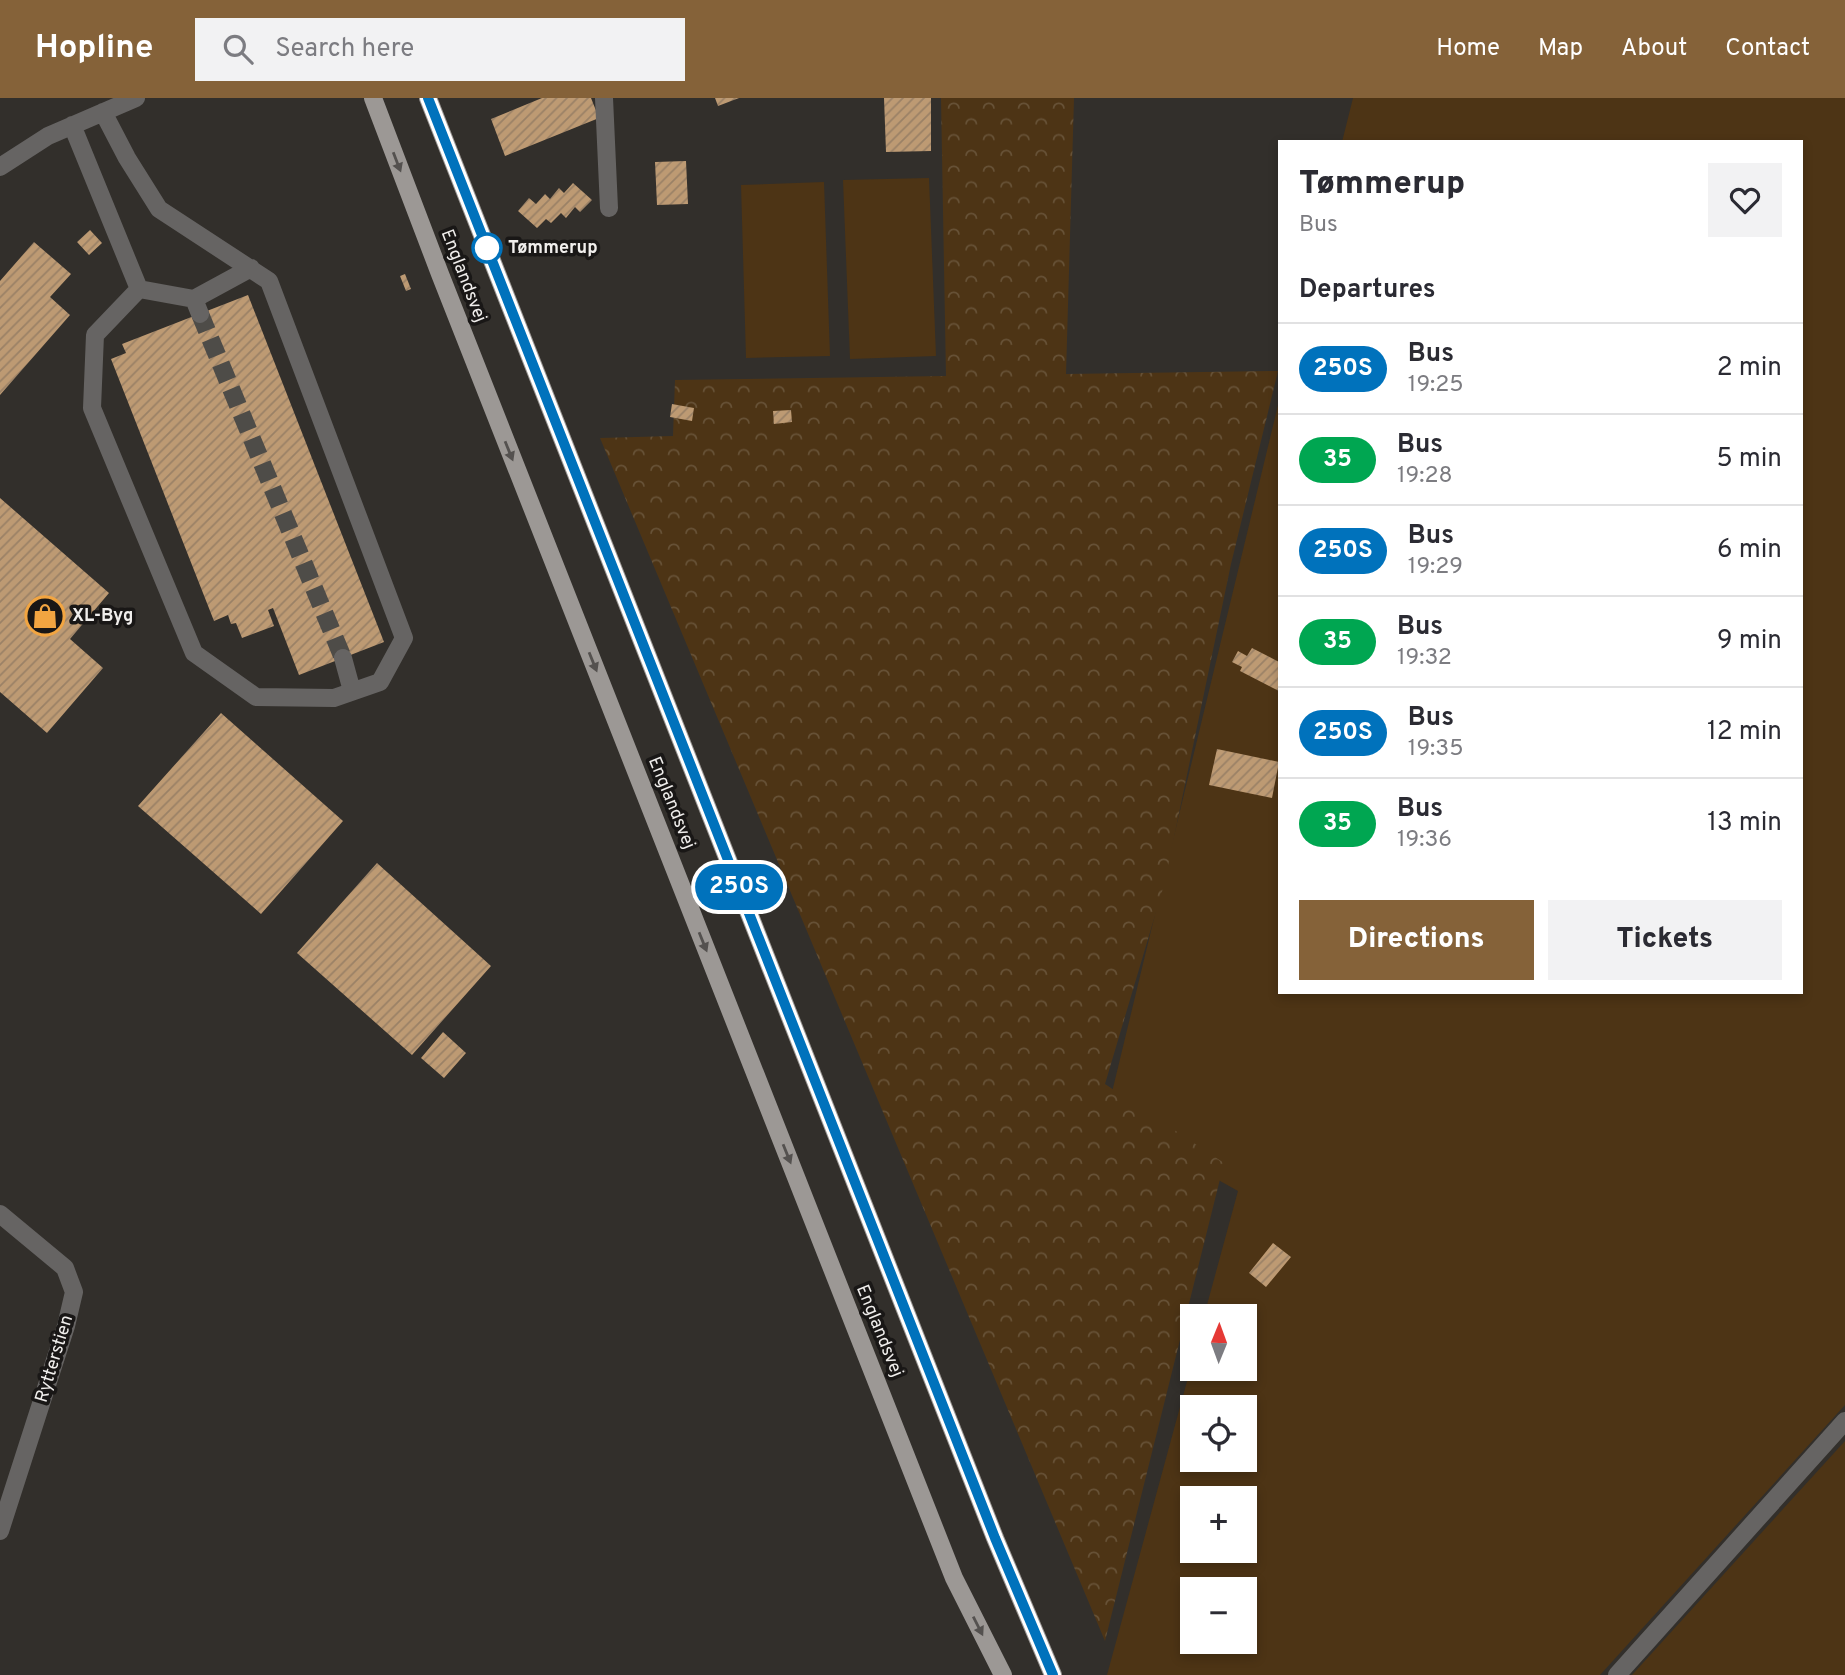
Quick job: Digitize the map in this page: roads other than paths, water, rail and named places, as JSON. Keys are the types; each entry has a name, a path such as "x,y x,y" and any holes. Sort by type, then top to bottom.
{"main road":[{"name":"Englandsvej","path":"373,98 954,1578 1003,1675"},
{"name":"Englandsvej","path":"428,98 995,1538 1053,1675"}],"street":[{"path":"0,167 48,136 136,98"},
{"path":"604,98 609,208"},
{"path":"103,112 127,158 159,209 270,281 404,638 380,681 334,698 256,697 194,653 92,408 95,335 139,289"},
{"path":"72,125 139,289"},
{"path":"139,289 197,306 251,268"},
{"path":"343,658 352,691"},
{"name":"Rytterstien","path":"0,1214 65,1268 75,1292 0,1531"},
{"path":"1617,1675 1845,1422"}],"tunnel":[{"path":"200,314 343,658"}],"place":[{"name":"Tømmerup","path":"487,248"},
{"name":"XL-Byg","path":"45,616"}]}
